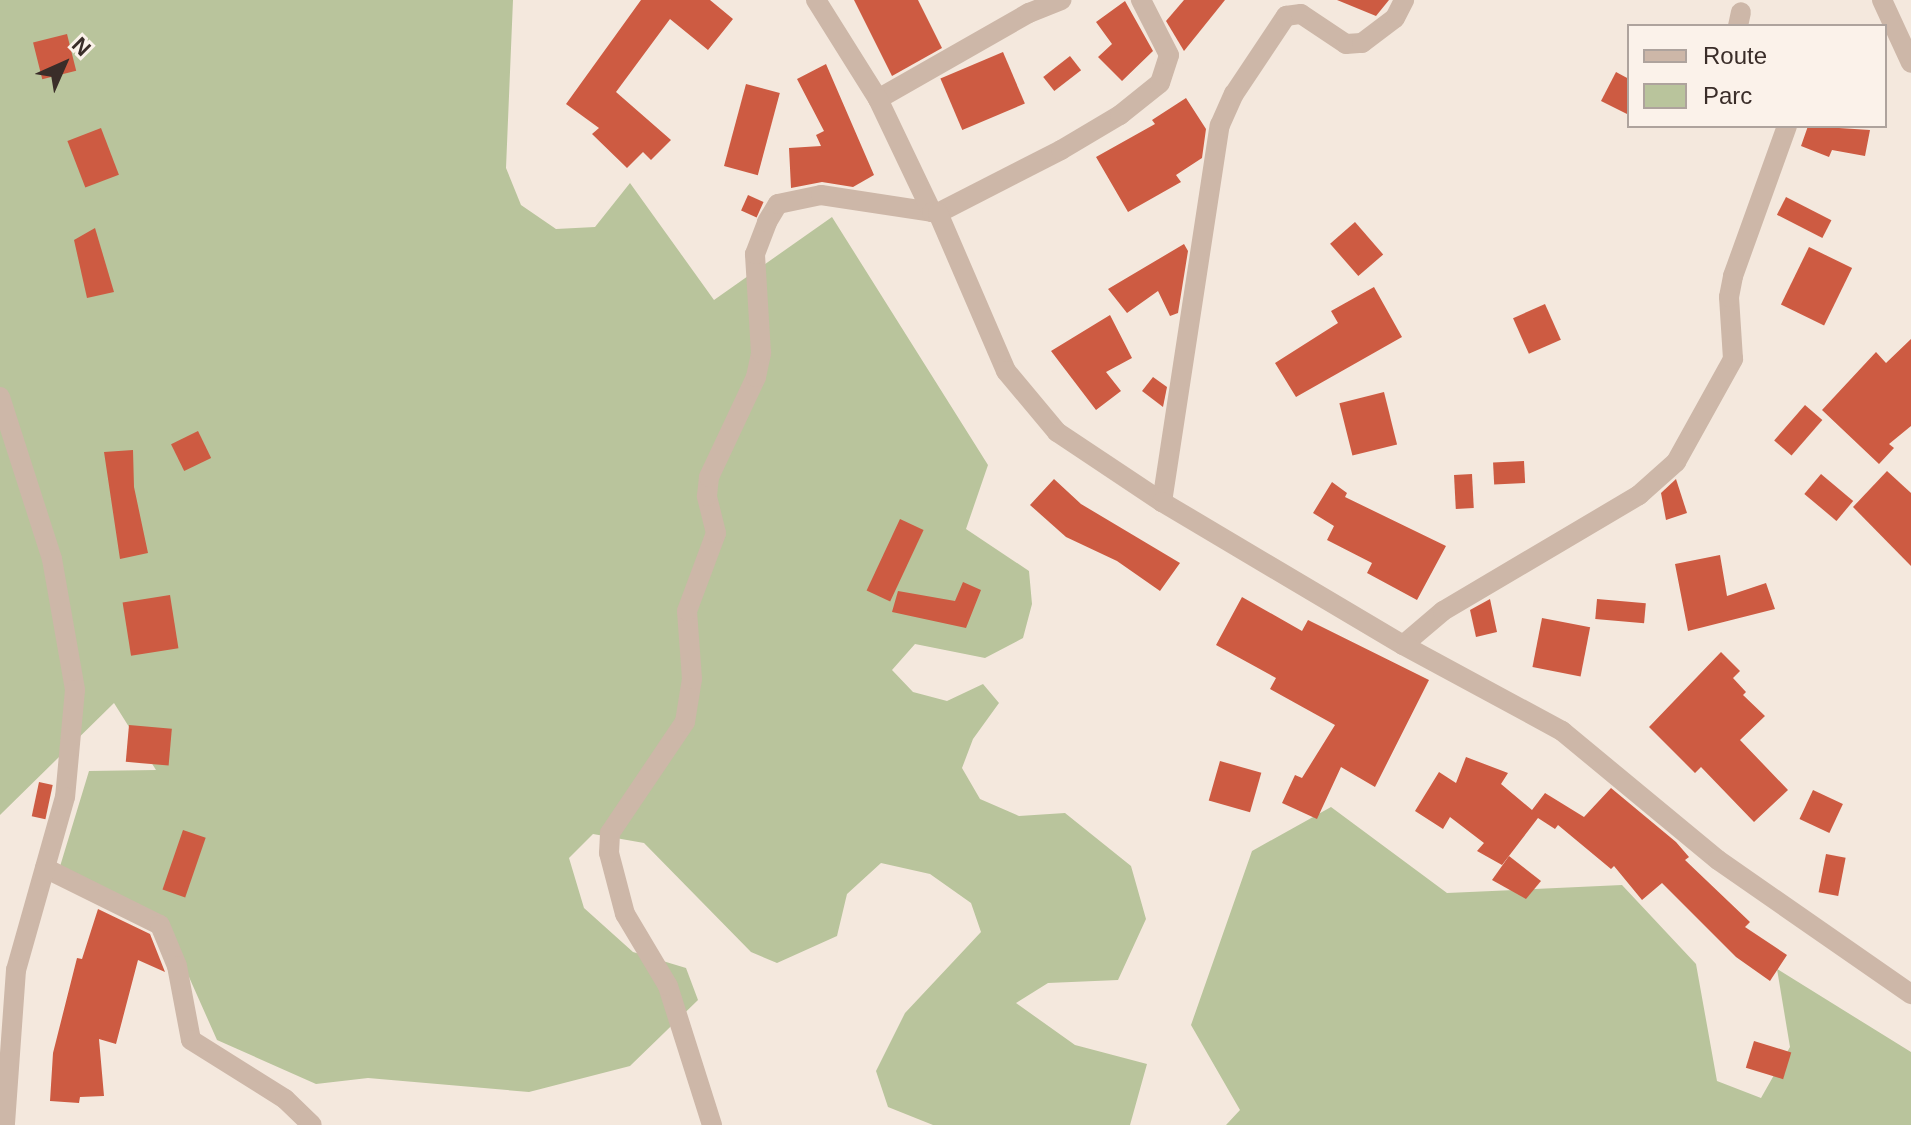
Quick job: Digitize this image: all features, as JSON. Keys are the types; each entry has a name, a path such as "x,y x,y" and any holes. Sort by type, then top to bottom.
{"street":[{"path":"816,0 878,99 935,212 1006,371 1027,401 1057,432 1162,502 1403,645 1562,731 1718,860 1911,994"},
{"path":"878,99 1061,0"},
{"path":"712,1125 668,986 625,914 609,853 610,833 685,722 692,679 687,611 716,533 707,496 709,477 756,377 761,353 755,254 767,222 778,204 821,195 935,212 1061,150 1120,115 1160,83 1169,55 1141,0"},
{"path":"1162,502 1220,125 1234,94 1286,16 1301,14 1346,44 1362,43 1395,18 1404,0"},
{"path":"1882,0 1911,63"},
{"path":"1403,645 1443,611 1639,495 1676,462 1733,359 1729,297 1733,276 1786,128"},
{"path":"0,397 52,559 75,690 65,797 16,970 5,1125"},
{"path":"45,868 160,925 177,966 191,1040 285,1099 312,1125"}],"green space":[{"path":"0,0 513,0 506,168 521,205 556,229 595,227 630,183 714,300 832,217 988,465 966,529 1029,571 1032,604 1023,638 985,658 915,644 892,670 913,692 947,701 983,684 999,703 973,739 962,768 980,799 1019,816 1065,813 1131,866 1146,919 1118,980 1048,983 1016,1003 1075,1045 1147,1064 1130,1125 933,1125 888,1107 876,1071 905,1013 981,932 971,903 930,874 881,863 847,894 837,936 777,963 751,952 644,843 593,834 569,858 584,908 633,952 686,968 698,1000 630,1066 529,1092 368,1078 316,1084 217,1040 169,932 58,873 89,771 156,770 114,703 0,815"},
{"path":"1331,807 1447,893 1622,885 1696,964 1717,1081 1761,1098 1790,1047 1777,969 1911,1052 1911,1125 1226,1125 1240,1110 1191,1025 1252,851"}],"building":[{"path":"641,0 710,0 733,19 708,50 670,19 616,92 671,140 651,160 643,152 627,168 592,134 599,128 566,104"},
{"path":"854,0 918,0 942,48 892,76"},
{"path":"1184,0 1225,0 1184,51 1166,21"},
{"path":"1337,0 1389,0 1376,16"},
{"path":"1125,1 1153,51 1122,81 1098,57 1112,44 1096,22"},
{"path":"67,34 76,71 42,79 33,42"},
{"path":"1003,52 1025,104 962,130 940,79"},
{"path":"1070,56 1081,70 1054,91 1043,77"},
{"path":"826,64 874,175 853,187 822,182 791,188 789,148 821,146 816,135 824,131 797,79"},
{"path":"1616,72 1627,78 1627,114 1601,101"},
{"path":"746,84 780,93 758,175 724,166"},
{"path":"1186,98 1206,129 1202,158 1176,175 1181,182 1128,212 1096,157 1155,124 1152,120"},
{"path":"101,128 119,175 85,188 67,141"},
{"path":"1807,128 1870,130 1865,156 1832,150 1829,157 1801,146"},
{"path":"748,195 764,202 757,217 741,211"},
{"path":"1786,197 1831,220 1822,238 1777,215"},
{"path":"1355,222 1383,254 1358,276 1330,244"},
{"path":"95,228 114,292 87,298 74,240"},
{"path":"1184,244 1188,251 1178,313 1170,316 1158,291 1127,313 1108,289"},
{"path":"1809,247 1852,268 1824,326 1781,305"},
{"path":"1374,287 1402,337 1296,397 1275,363 1338,323 1331,311"},
{"path":"1545,304 1561,340 1529,354 1513,318"},
{"path":"1110,315 1132,358 1106,372 1121,391 1096,410 1051,351"},
{"path":"1911,339 1911,426 1889,444 1894,448 1879,464 1822,410 1876,352 1886,363"},
{"path":"1153,377 1167,387 1163,407 1142,391"},
{"path":"1384,392 1397,444 1352,456 1339,403"},
{"path":"1805,405 1822,420 1792,456 1774,440"},
{"path":"198,431 211,458 184,471 171,444"},
{"path":"133,450 134,487 148,553 120,559 104,452"},
{"path":"1524,461 1525,483 1494,485 1493,463"},
{"path":"1887,471 1911,493 1911,566 1853,507"},
{"path":"1472,474 1474,508 1456,509 1454,475"},
{"path":"1821,474 1853,501 1836,521 1804,494"},
{"path":"1054,479 1081,504 1180,563 1160,591 1117,561 1066,537 1030,505"},
{"path":"1676,479 1687,513 1666,520 1661,493"},
{"path":"1332,482 1347,493 1345,497 1446,546 1417,600 1367,573 1372,563 1327,540 1334,526 1313,513"},
{"path":"900,519 924,530 890,602 867,591"},
{"path":"1720,555 1727,596 1766,583 1775,609 1688,631 1675,564"},
{"path":"963,582 981,590 966,628 892,612 898,591 955,601"},
{"path":"170,595 178,648 131,656 123,603"},
{"path":"1242,597 1302,631 1308,620 1429,680 1375,787 1341,767 1317,819 1282,803 1295,775 1302,778 1335,725 1270,689 1276,678 1216,645"},
{"path":"1490,599 1497,632 1476,637 1470,610"},
{"path":"1597,599 1646,603 1644,623 1595,619"},
{"path":"1542,618 1590,627 1581,676 1532,667"},
{"path":"1721,652 1740,671 1733,678 1746,692 1743,695 1765,716 1740,740 1788,790 1754,822 1701,767 1695,773 1649,727"},
{"path":"129,725 172,729 169,766 126,762"},
{"path":"1466,757 1508,773 1501,784 1532,810 1545,793 1584,817 1611,788 1676,842 1689,857 1685,860 1750,922 1745,927 1787,955 1770,981 1736,957 1662,883 1642,900 1614,866 1611,869 1558,825 1555,829 1538,818 1502,865 1477,851 1484,843 1450,817 1443,829 1415,811 1439,772 1456,783"},
{"path":"1220,761 1261,773 1250,812 1209,800"},
{"path":"39,782 53,785 45,819 32,816"},
{"path":"1813,790 1843,804 1829,833 1799,819"},
{"path":"183,830 206,838 185,897 162,890"},
{"path":"1826,854 1846,858 1838,896 1819,892"},
{"path":"1509,856 1541,881 1526,899 1492,880"},
{"path":"98,909 150,934 165,972 138,960 116,1044 99,1039 104,1096 80,1097 79,1103 50,1101 53,1053 77,958 82,959"},
{"path":"1754,1041 1791,1052 1783,1079 1746,1068"}]}
